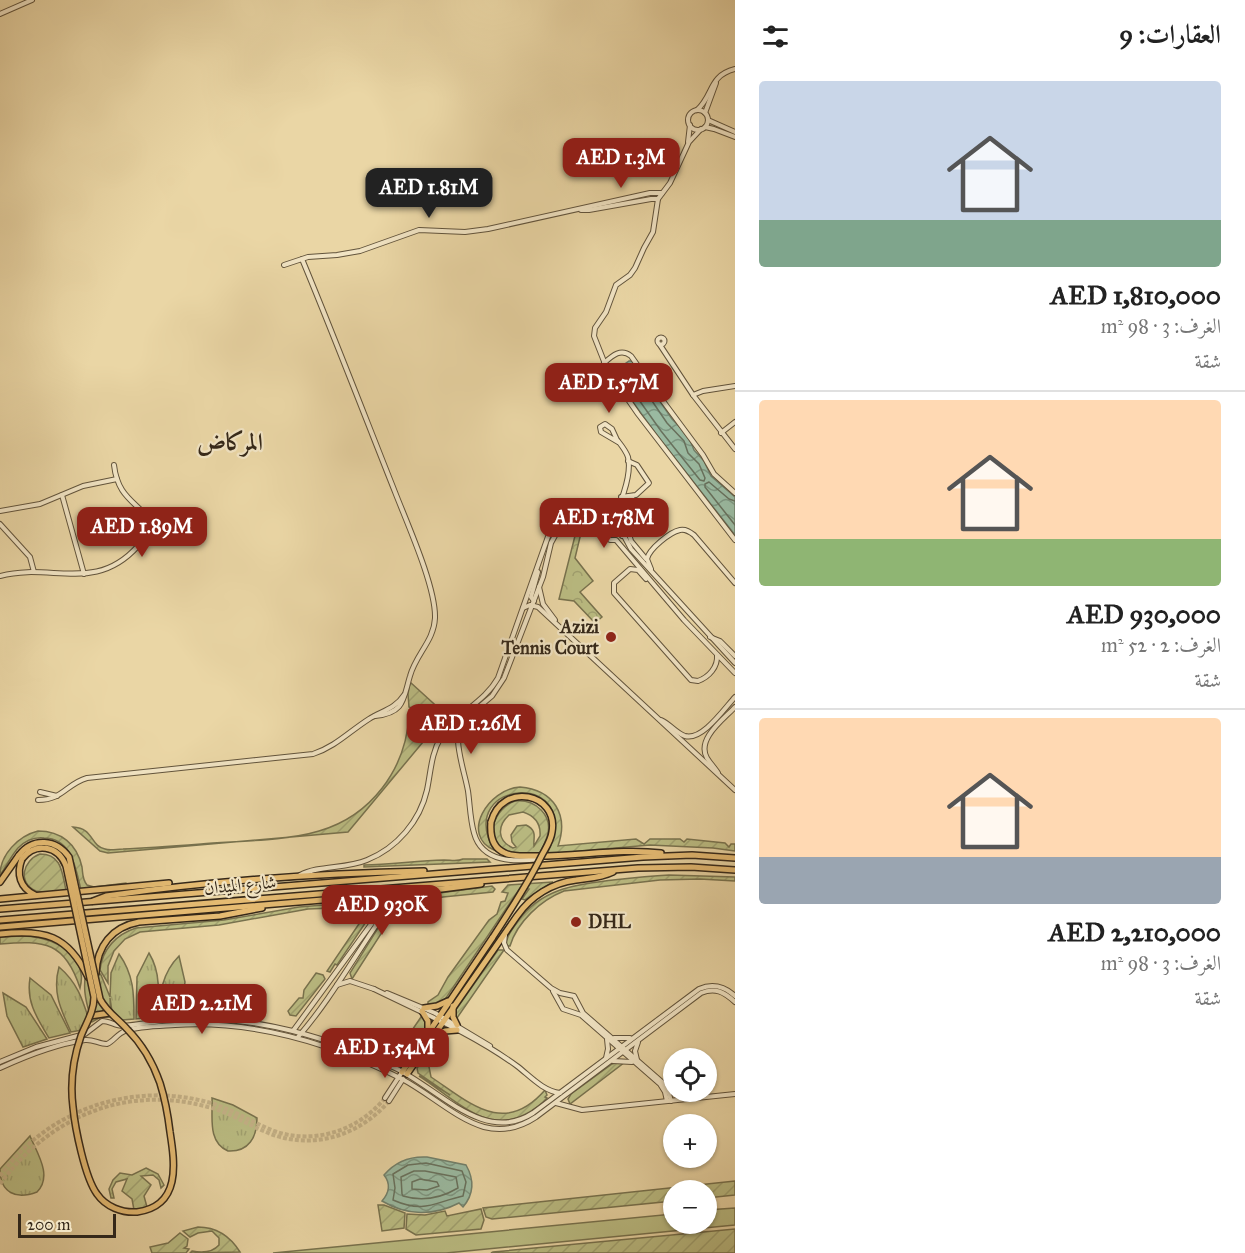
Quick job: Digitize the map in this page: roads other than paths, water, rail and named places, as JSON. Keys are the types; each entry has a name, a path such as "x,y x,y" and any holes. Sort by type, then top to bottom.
{"main road":[{"path":"403,1076 441,1018 450,1000 493,937 540,860 551,837 553,827 550,813 543,804 534,798 523,796 512,797 502,803 495,811 491,822 492,839 503,852 512,855 552,856 636,851 675,855"},
{"path":"0,882 20,857 31,850 43,848 55,851 64,860 93,981 100,999 137,1041 153,1068 164,1097 173,1147 175,1174 169,1191 157,1204 137,1212 115,1208 98,1195 91,1183 78,1136 72,1102 72,1076 77,1050 94,1001 93,981 99,953 111,935 130,924 229,915 282,903"},
{"name":"شارع الميدان","path":"0,909 675,855 735,858"},
{"path":"20,857 20,881 26,889 37,896"},
{"name":"شارع الميدان","path":"0,920 617,870 678,867 735,870"},
{"path":"88,903 106,896 191,884 300,875 426,870 452,872"},
{"path":"441,1018 453,1006 524,907 544,891 564,882 600,877 617,870"},
{"path":"0,927 402,893 518,879"},
{"path":"0,899 179,882 191,884"},
{"path":"0,934 20,932 45,934 63,943 77,957 93,981"},
{"path":"430,1034 428,1020 423,1009 450,1000"},
{"path":"430,1034 457,1027 453,1017 453,1006"},
{"path":"90,1016 110,1013"}],"street":[{"path":"0,14 32,0"},
{"path":"735,70 723,74 716,80 697,110 690,115 687,146 670,183 658,199 652,235 634,271 616,285 606,312 594,331 594,339 604,363 651,432 735,540"},
{"path":"735,70 717,82 705,113 708,120 735,132"},
{"path":"697,110 705,113"},
{"path":"687,146 708,120"},
{"path":"690,124 693,128 714,129 735,137"},
{"path":"610,205 650,193 662,194"},
{"path":"284,265 302,259 360,251 419,230 474,231 580,210 658,199"},
{"path":"38,800 51,799 79,781 91,777 313,754 336,743 394,706 405,692 412,668 433,631 435,615 433,600 402,512 302,259"},
{"path":"660,345 693,395 735,450"},
{"path":"604,363 620,352 630,355 704,455 714,474 735,493"},
{"path":"693,395 703,391 735,386"},
{"path":"722,433 735,422"},
{"path":"618,441 602,434 601,426 605,424 610,426 626,452 628,461 619,509 623,534 629,546 709,637 735,663"},
{"path":"628,461 637,465 649,482 624,506 631,541 647,559 660,582"},
{"path":"0,576 34,572 84,574 104,570 119,563 135,549 153,529 153,522 128,499 117,479 114,465"},
{"path":"0,511 35,505 86,484 117,479"},
{"path":"62,495 84,574"},
{"path":"621,497 633,496"},
{"path":"604,533 603,529 619,509"},
{"path":"300,875 348,866 370,859 390,847 407,830 416,818 424,799 430,765 438,742 456,719 483,698 496,683 549,534 557,524 571,519 595,524 615,520 621,524"},
{"path":"0,524 30,557 34,572"},
{"path":"552,856 531,860 504,860 490,855 481,847 474,833 458,745 459,733 464,722 488,700 504,678 547,565 552,540 559,530 567,525 576,524 604,533 610,540 616,540 623,534"},
{"path":"647,559 653,548 677,531 686,530 694,535 735,584"},
{"path":"616,540 734,672 735,678"},
{"path":"537,568 537,580 531,597 533,603 735,790"},
{"path":"656,587 633,568 616,581 613,589 615,595 691,680 702,680 713,670 717,664 717,655"},
{"path":"539,586 543,604 558,626"},
{"path":"522,608 533,603"},
{"path":"709,637 718,640 735,656"},
{"path":"729,650 735,647"},
{"path":"658,718 683,735 695,736 702,732 735,697"},
{"path":"720,776 706,757 705,743 735,707"},
{"path":"40,792 58,795"},
{"path":"298,1037 337,985 378,921 386,904 402,893"},
{"path":"290,1035 373,921 373,911 366,901 340,898"},
{"path":"506,931 504,940 507,950 551,988 563,1010 581,1016 609,1038 636,1040"},
{"path":"492,951 507,950"},
{"path":"348,967 349,976 354,982"},
{"path":"337,985 348,981 354,982 423,1009 479,1038 546,1089 560,1093"},
{"path":"96,1041 93,1029 95,1024 102,1021 123,1026 184,1019 211,1019 252,1022 294,1030 347,1047 471,1115 490,1122 505,1123 520,1120 607,1061 696,990 723,987 735,996"},
{"path":"551,988 574,996 583,1013 622,1050 663,1083"},
{"path":"708,988 722,992 735,1002"},
{"path":"560,1002 567,994"},
{"path":"571,1011 577,1004"},
{"path":"0,1068 30,1056 83,1041 107,1044 122,1032 137,1029 196,1024 245,1027 298,1037 341,1051 403,1076 467,1120 492,1128 508,1128 523,1124 555,1103 607,1061 636,1062"},
{"path":"113,1025 116,1030 115,1037"},
{"path":"0,1062 43,1045 82,1035 93,1029"},
{"path":"607,1061 609,1038"},
{"path":"636,1040 636,1062"},
{"path":"387,1100 403,1076"},
{"path":"546,1089 549,1096 547,1102"},
{"path":"568,1093 567,1101 573,1108"},
{"path":"717,1096 735,1094"},
{"path":"555,1103 585,1110 663,1102"}],"water":[{"path":"632,361 672,419 688,435 694,450 704,461 711,476 735,497 735,535 656,434 615,377 615,371"},
{"path":"427,1157 466,1165 472,1186 463,1207 459,1203 430,1212 411,1212 382,1201 388,1188 384,1175 388,1170 408,1159"}],"tunnel":[{"path":"0,1176 19,1153 65,1118 120,1099 178,1096 224,1108 274,1131 304,1136 320,1135 349,1127 362,1119 385,1098"},
{"path":"0,1184 42,1140 66,1124 92,1112 119,1104 148,1100 178,1101 223,1112 282,1138 316,1140 348,1132 363,1124 389,1101"}],"place":[{"name":"Azizi Tennis Court","path":"611,637"},
{"name":"DHL","path":"576,922"}],"district":[{"name":"المركاض","path":"230,442"}]}
